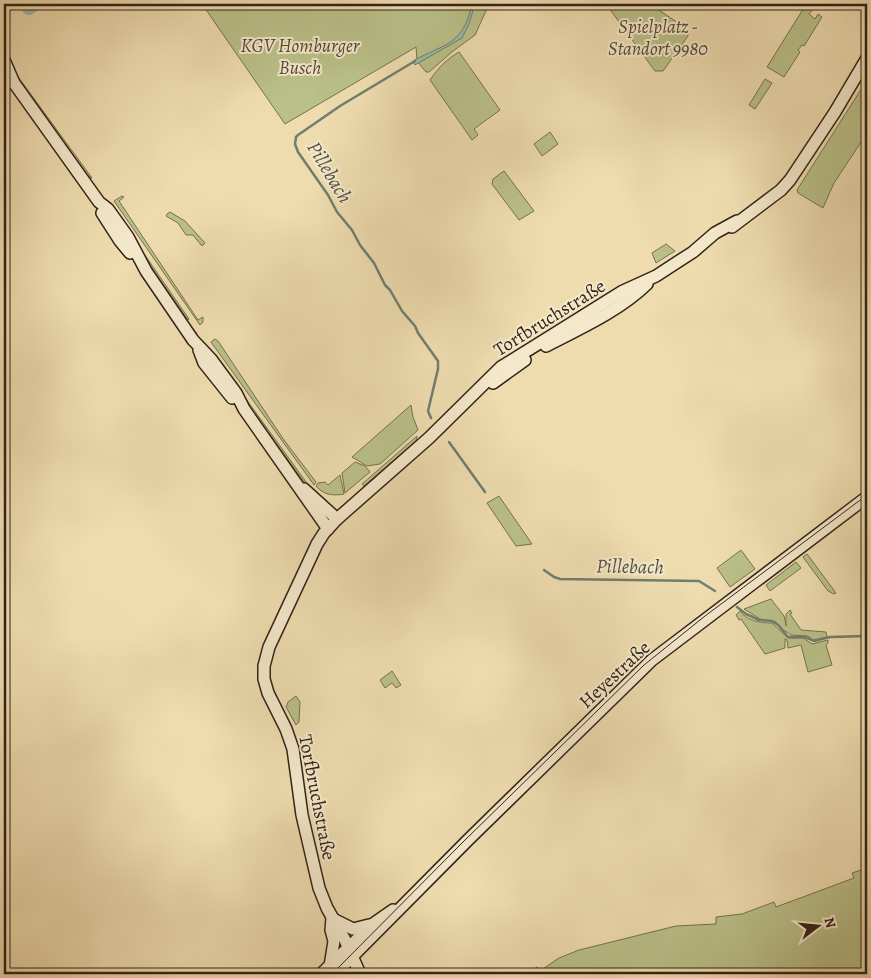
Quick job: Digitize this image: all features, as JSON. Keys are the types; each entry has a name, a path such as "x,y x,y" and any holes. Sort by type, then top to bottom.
{"main road":[{"name":"Torfbruchstraße","path":"360,974 351,952 323,898 313,866 301,806 293,749 265,684 264,673 269,647 317,544 337,520 429,438 501,367 623,291 656,276 695,251 719,239 737,221 781,190 790,180 835,112 867,58"},
{"path":"4,60 14,83 99,202 108,209 128,237 146,271 198,346 211,359 236,393 244,410 328,529"},
{"name":"Torfbruchstraße","path":"470,399 546,345 581,329 639,292 656,276"},
{"path":"546,345 572,327 576,320 588,318 624,295 639,292"},
{"path":"297,483 337,520"},
{"name":"Heyestraße","path":"321,974 333,970 407,901 652,660 867,497"},
{"name":"Heyestraße","path":"351,952 373,924 407,901"},
{"path":"333,970 334,941 331,930 332,918 353,929 373,924"}],"green space":[{"name":"KGV Homburger Busch","path":"202,4 489,4 475,35 429,72 426,72 417,61 416,47 285,124"},
{"name":"Spielplatz - Standort 9980","path":"606,4 650,4 687,29 688,36 663,71 655,71"},
{"path":"805,6 812,10 809,14 815,19 818,14 822,17 804,46 802,45 798,50 800,52 784,77 767,67"},
{"path":"459,52 500,110 474,129 478,135 472,140 430,80 443,64"},
{"path":"16,74 92,178 85,173 23,87"},
{"path":"765,79 772,83 755,109 749,105"},
{"path":"867,80 867,133 834,183 823,208 798,193 797,190"},
{"path":"550,132 558,144 542,156 534,144"},
{"path":"504,171 534,211 519,220 492,184 493,179"},
{"path":"122,196 124,197 119,201 198,320 203,317 203,322 200,325 114,201"},
{"path":"170,212 185,221 205,243 202,246 193,235 186,235 178,223 166,216"},
{"path":"120,219 189,319 188,320 118,220"},
{"path":"666,244 675,251 656,263 652,253"},
{"path":"215,339 284,440 316,482 314,485 211,342"},
{"path":"233,381 309,486 318,496 325,499 325,502 316,496 302,479 231,382"},
{"path":"411,405 418,430 380,464 367,466 352,457"},
{"path":"417,436 416,441 364,486 362,484"},
{"path":"355,462 365,466 370,472 345,493 342,473"},
{"path":"340,475 344,494 328,494 316,486 318,483 325,482 328,485"},
{"path":"499,496 532,544 516,546 487,503"},
{"path":"741,550 755,569 730,587 717,568"},
{"path":"807,554 836,593 828,591 803,557"},
{"path":"796,562 801,568 770,591 766,585"},
{"path":"771,599 784,616 786,626 786,614 790,610 792,613 790,614 801,630 826,632 827,637 813,640 808,636 791,635 776,622 760,619 744,609"},
{"path":"740,611 750,619 772,623 788,638 803,638 812,644 828,640 826,645 832,665 808,672 801,645 788,648 787,640 785,639 785,648 765,654 741,619 739,620 736,615"},
{"path":"392,671 401,685 396,688 392,683 385,688 380,680"},
{"path":"296,696 300,702 299,722 296,725 286,707 288,702"},
{"path":"867,868 867,974 526,974 537,967 540,971 559,958 579,950 676,926 716,924 716,917 742,914 774,902 776,907 854,878 852,873"}],"shaded area":[{"path":"472,4 475,4 469,24 462,38 415,65 413,61 458,36 468,18"}],"waterway":[{"path":"29,8 35,4"},
{"name":"Pillebach","path":"415,61 340,106 298,135 295,144 298,152 328,195 337,212 352,230 360,245 374,263 385,285 402,311 415,326 438,361 438,369 428,411 431,418"},
{"name":"Pillebach","path":"449,442 485,492"},
{"name":"Pillebach","path":"544,570 560,579 699,581 715,591"},
{"name":"Pillebach","path":"737,607 759,620 772,621 788,637 805,637 814,641 830,637 867,636"}],"tram line":[{"path":"332,974 463,842 644,665 705,616 867,495"}]}
